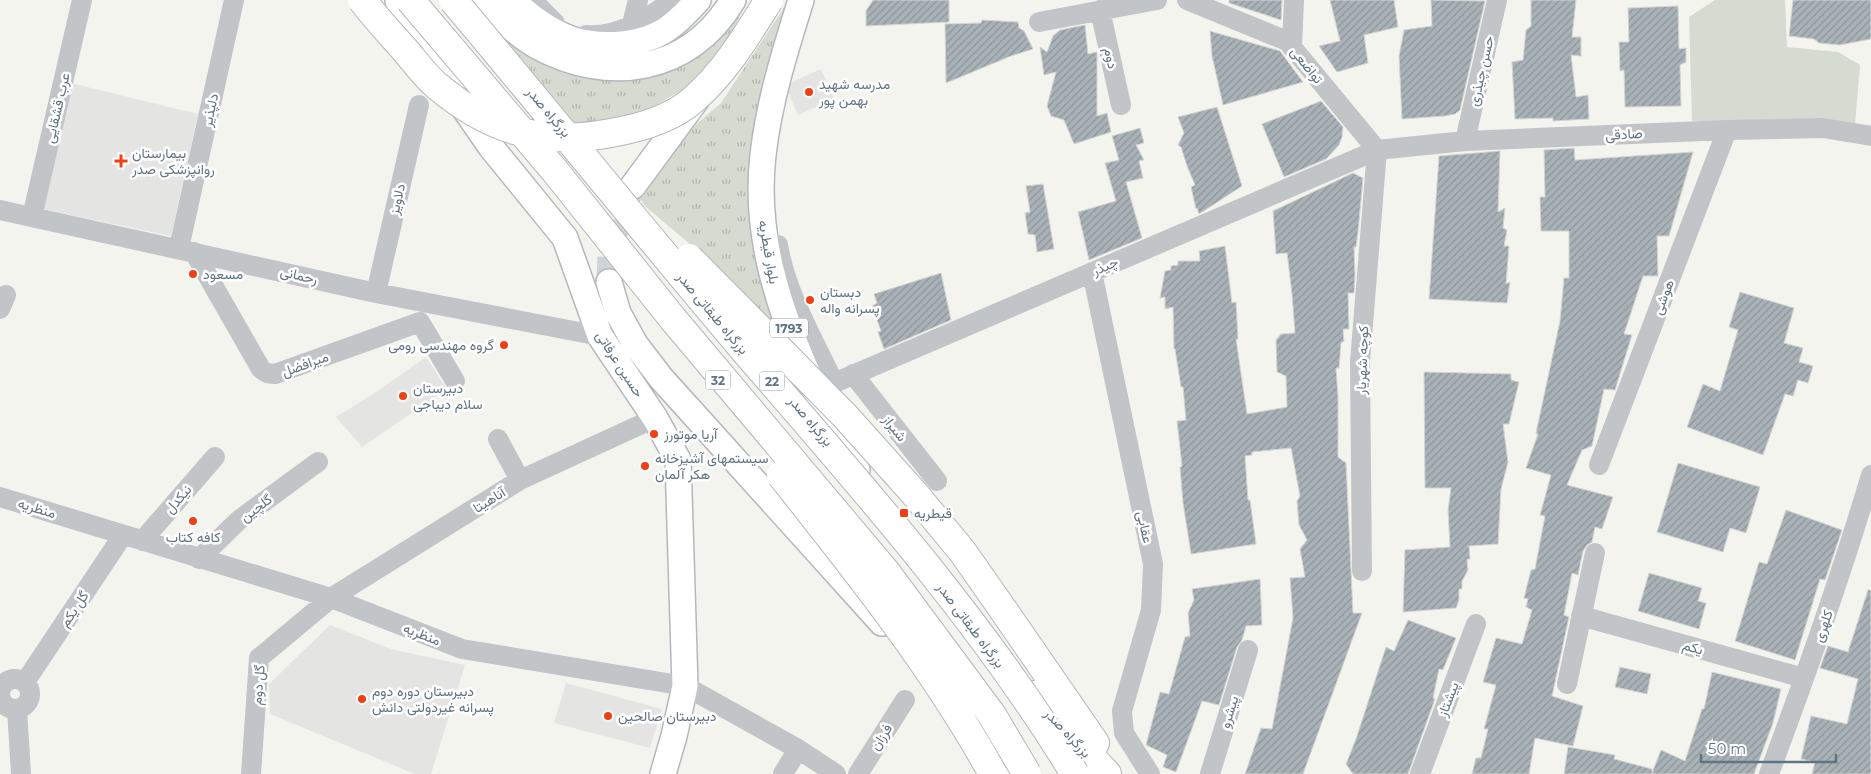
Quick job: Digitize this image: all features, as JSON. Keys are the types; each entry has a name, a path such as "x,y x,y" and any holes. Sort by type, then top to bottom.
{"highway":[{"path":"362,0 435,84 459,102 480,116 511,129 547,138 588,137 625,131 647,125 674,113 693,100 722,72 769,0"},
{"name":"22","path":"402,0 555,171 674,319 886,572 992,715 1027,774"},
{"name":"32","path":"402,0 542,162 669,322 882,575 988,718 1022,774"},
{"name":"بزرگراه طبقاتی صدر","path":"454,0 622,186 682,276 916,550 1021,691 1075,774"},
{"name":"بزرگراه صدر","path":"454,0 920,547 1025,687 1107,774"},
{"path":"622,186 689,258 844,416 914,493 962,551 1076,712 1115,774"},
{"path":"674,319 697,369 868,585 968,730 993,774"}],"main road":[{"name":"حسین عرفاتی","path":"402,0 430,59 480,131 565,238 600,336 655,418 678,460 685,686 663,774"},
{"path":"482,0 504,21 536,46 570,62 600,68 622,69 648,64 678,54 703,37 733,0"},
{"path":"513,0 521,9 559,34 574,40 617,44 643,39 666,30 698,0"},
{"path":"622,186 714,77 755,0"},
{"name":"بلوار قیطریه","path":"801,0 778,74 763,155 761,188 764,234 771,274 797,349 825,413 867,487"},
{"path":"609,282 618,313 635,344 661,378 990,742 1012,774"}],"street":[{"name":"عرب قشقایی","path":"32,217 82,0"},
{"name":"دلپذیر","path":"187,250 234,0"},
{"path":"532,0 558,25 569,32 591,36 618,31 658,12 672,0"},
{"path":"632,24 638,0"},
{"path":"1039,22 1157,0"},
{"name":"تواضعی","path":"1187,0 1287,41 1377,150"},
{"path":"1292,46 1294,0"},
{"name":"حسن چیذری","path":"1465,142 1497,0"},
{"name":"دوم","path":"1100,10 1121,105"},
{"name":"دلاویز","path":"376,292 419,105"},
{"name":"صادقی","path":"1377,150 1465,142 1727,130 1823,128 1871,136"},
{"name":"هوشی","path":"1598,465 1727,130"},
{"name":"چیذر","path":"763,155 780,260 797,305 834,382 1377,150"},
{"name":"کوچه شهریار","path":"1362,571 1360,362 1377,150"},
{"name":"رحمانی","path":"0,210 376,292 600,336"},
{"name":"میرافضل","path":"187,250 261,369 267,373 276,374 420,322 455,381"},
{"name":"عقابی","path":"1092,272 1153,564 1151,610 1122,711 1124,732 1150,774"},
{"name":"شیراز","path":"853,374 937,481"},
{"name":"آناهیتا","path":"331,598 520,480 655,418"},
{"path":"498,439 520,480"},
{"name":"نیکدل","path":"142,541 215,457"},
{"name":"گلچین","path":"199,559 239,520 318,462"},
{"name":"کلهری","path":"1769,774 1850,545 1871,475"},
{"name":"منظریه","path":"0,497 331,598 462,649 685,686 798,749 836,774"},
{"name":"گل یکم","path":"22,774 8,692 123,535"},
{"path":"1567,684 1595,552"},
{"name":"گل دوم","path":"251,774 259,658 331,598"},
{"name":"یکم","path":"1581,616 1804,678"},
{"name":"پیشتاز","path":"1420,774 1476,624"},
{"name":"پیشرو","path":"1210,774 1248,650"},
{"name":"فرزان","path":"858,774 905,700"},
{"path":"783,774 798,749"}],"shaded area":[{"name":"مدرسه شهید بهمن پور","path":"821,69 834,99 798,115 785,85"},
{"name":"بیمارستان روانپزشکی صدر","path":"71,83 198,114 171,236 43,209"},
{"name":"دبیرستان سلام دیباجی","path":"426,357 447,389 362,447 336,417"},
{"name":"دبیرستان دوره دوم پسرانه غیردولتی دانش","path":"330,625 391,649 465,665 431,774 415,774 270,714 269,684"},
{"name":"دبیرستان صالحین","path":"566,683 662,709 650,748 554,723"}],"green space":[{"path":"736,0 747,0 732,33 694,83 653,107 630,117 576,125 494,37 505,30 635,73"},
{"path":"1715,0 1785,0 1787,47 1838,52 1860,65 1855,125 1824,121 1692,121 1689,17"},
{"path":"787,3 764,93 782,339 691,245 646,207 638,196 674,143 721,103"}],"building":[{"path":"873,0 949,0 949,22 866,26 866,11"},
{"path":"1229,0 1282,0 1281,20 1229,3"},
{"path":"1330,0 1394,0 1398,27 1364,35 1368,63 1337,72 1319,46 1340,41"},
{"path":"1431,0 1485,1 1460,110 1455,114 1445,116 1402,119 1399,56 1404,30 1432,26"},
{"path":"1531,0 1576,0 1572,37 1581,37 1581,56 1571,55 1576,97 1588,95 1589,119 1553,121 1553,118 1515,119 1512,62 1523,60 1526,30 1531,26"},
{"path":"1793,0 1871,0 1871,39 1840,45 1819,43 1814,39 1789,36"},
{"path":"1678,6 1679,49 1686,48 1686,62 1680,65 1681,106 1625,107 1624,70 1620,71 1619,42 1629,42 1628,8"},
{"path":"982,20 1018,22 1019,28 1024,31 1033,49 946,83 945,24 981,23"},
{"path":"1085,25 1088,54 1097,52 1097,116 1107,113 1111,132 1074,144 1064,120 1051,116 1047,106 1056,72 1044,75 1040,47 1047,52 1053,36 1060,30"},
{"path":"1210,31 1280,51 1303,82 1223,105 1212,56"},
{"path":"1321,101 1343,127 1339,145 1326,159 1284,177 1262,124"},
{"path":"1217,107 1242,186 1199,214 1191,187 1195,185 1181,147 1178,145 1184,133 1178,117"},
{"path":"1140,128 1144,143 1136,145 1144,160 1139,161 1143,178 1126,182 1142,238 1089,260 1078,212 1116,201 1105,163 1119,160 1112,136"},
{"path":"1574,148 1575,160 1693,152 1669,236 1657,236 1658,276 1643,276 1624,334 1632,335 1615,390 1604,389 1592,446 1582,450 1567,485 1613,497 1602,529 1595,527 1592,542 1583,551 1578,575 1572,573 1564,615 1569,617 1552,696 1583,706 1573,746 1535,738 1529,774 1472,774 1476,758 1481,758 1488,729 1484,729 1496,685 1483,682 1496,638 1522,644 1532,610 1526,607 1528,599 1524,598 1531,570 1535,569 1545,516 1540,515 1551,475 1526,468 1538,434 1536,433 1560,321 1564,278 1569,278 1569,231 1541,231 1540,197 1545,197 1544,150"},
{"path":"1500,151 1498,212 1505,208 1503,228 1507,230 1504,246 1509,246 1506,284 1510,282 1507,303 1429,299 1439,156"},
{"path":"1353,173 1363,178 1358,232 1356,247 1354,247 1354,293 1348,293 1349,329 1343,329 1344,341 1341,343 1339,368 1336,368 1338,457 1346,463 1353,613 1362,613 1303,774 1245,774 1261,728 1272,729 1293,618 1290,578 1305,577 1300,549 1307,540 1299,525 1297,501 1300,496 1291,448 1252,452 1252,455 1245,456 1248,500 1250,500 1256,544 1191,554 1183,503 1180,467 1182,466 1177,421 1186,420 1183,387 1181,387 1174,349 1173,307 1165,309 1165,297 1160,298 1165,271 1171,270 1171,266 1178,265 1178,261 1200,261 1199,251 1225,246 1232,303 1236,302 1238,339 1236,339 1247,414 1287,407 1286,376 1277,372 1276,340 1281,334 1295,333 1287,253 1276,254 1273,211"},
{"path":"1043,184 1054,249 1037,252 1035,235 1028,234 1025,213 1030,212 1026,186"},
{"path":"941,273 951,320 884,349 878,332 881,331 872,306 877,303 874,294"},
{"path":"1740,292 1794,308 1784,343 1803,348 1799,362 1813,366 1808,383 1798,380 1793,396 1785,394 1763,455 1687,427 1703,384 1720,391 1738,330 1729,327"},
{"path":"1424,372 1511,374 1511,380 1519,382 1509,424 1503,424 1508,462 1501,489 1498,544 1469,546 1470,559 1467,559 1468,570 1462,581 1462,589 1459,589 1459,600 1456,608 1403,612 1405,550 1450,547 1448,510 1451,488 1425,488"},
{"path":"1678,463 1760,487 1746,533 1730,528 1723,552 1657,532"},
{"path":"1786,510 1842,530 1825,580 1820,579 1795,660 1735,641 1759,562 1767,564"},
{"path":"1649,573 1702,588 1698,601 1706,603 1699,629 1638,611"},
{"path":"1260,579 1262,625 1246,626 1242,640 1237,647 1219,705 1202,701 1176,772 1163,767 1167,755 1146,745 1160,692 1169,694 1185,637 1190,636 1188,613 1194,600 1192,589"},
{"path":"1868,590 1871,590 1871,774 1812,774 1815,762 1801,759 1811,716 1847,724 1858,679 1820,668 1828,646 1848,652"},
{"path":"1408,620 1456,638 1443,670 1439,669 1433,698 1435,699 1408,774 1353,774 1346,764 1386,647 1394,651"},
{"path":"1620,667 1651,674 1647,694 1615,687"},
{"path":"1712,672 1781,689 1773,723 1754,774 1564,774 1568,747 1615,755 1614,759 1652,769 1652,773 1661,750 1685,761 1702,709 1704,709"}],"tunnel":[{"path":"609,282 610,252 617,226 631,190"}],"place":[{"name":"مدرسه شهید بهمن پور","path":"809,92"},
{"name":"بیمارستان روانپزشکی صدر","path":"121,161"},
{"name":"مسعود","path":"193,274"},
{"name":"دبستان پسرانه واله","path":"810,300"},
{"name":"گروه مهندسی رومی","path":"504,345"},
{"name":"دبیرستان سلام دیباجی","path":"403,396"},
{"name":"آریا موتورز","path":"654,434"},
{"name":"سیستمهای آشپزخانه هکر آلمان","path":"645,466"},
{"name":"قیطریه","path":"904,513"},
{"name":"کافه کتاب","path":"193,521"},
{"name":"دبیرستان دوره دوم پسرانه غیردولتی دانش","path":"362,699"},
{"name":"دبیرستان صالحین","path":"608,716"}]}
